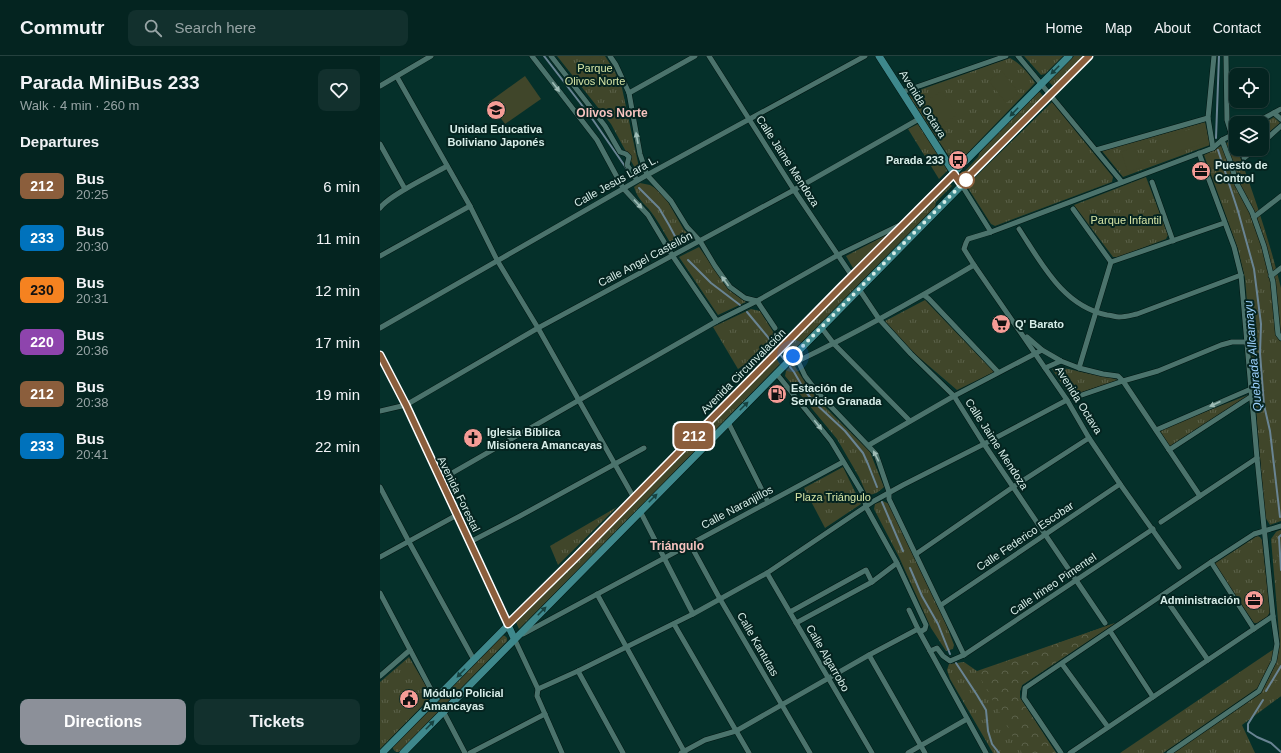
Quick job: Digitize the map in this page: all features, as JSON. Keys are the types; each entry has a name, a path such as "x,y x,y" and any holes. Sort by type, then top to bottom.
{"main road":[{"name":"Avenida Octava","path":"879,56 961,184"},
{"name":"Avenida Circunvalación","path":"385,752 508,624 576,557 1070,56"},
{"path":"403,753 782,366 794,359 821,327 1089,56"},
{"name":"Avenida Forestal","path":"380,355 406,405 514,638"}],"street":[{"path":"380,86 430,56"},
{"path":"532,56 597,140 623,188 648,215 672,255 717,321"},
{"path":"551,56 604,126 620,152 629,157 627,165 637,180"},
{"path":"610,56 629,93 640,154 647,175 671,202 687,227 700,241 730,287 745,298 757,302 775,328"},
{"path":"629,93 695,56"},
{"name":"Calle Jaime Mendoza","path":"709,56 794,190 852,276"},
{"name":"Calle Jesus Lara L.","path":"380,328 637,180 865,56"},
{"path":"902,92 1006,56"},
{"path":"1018,56 1122,182"},
{"path":"1213,148 1208,118 1214,56"},
{"path":"1226,56 1227,120 1229,124"},
{"path":"397,77 470,206 497,260 538,328 634,498"},
{"path":"1268,116 1281,108"},
{"path":"1274,113 1281,119"},
{"path":"1096,150 1208,118"},
{"name":"Calle Angel Castellón","path":"380,411 406,405 538,328 794,190 919,119"},
{"path":"1269,137 1281,126"},
{"path":"961,184 991,232 1213,148 1222,140 1229,137"},
{"path":"1222,140 1237,184 1252,212 1264,246 1273,282 1278,334 1281,338"},
{"path":"380,144 405,189"},
{"path":"1169,753 1260,691 1274,661 1277,644 1264,531 1241,275 1234,247 1198,153"},
{"path":"380,208 383,203 405,189 448,166"},
{"path":"1152,182 1173,241"},
{"path":"1254,217 1281,196"},
{"path":"380,256 470,206"},
{"path":"1073,209 1111,262"},
{"path":"440,480 717,321 757,302 838,255 906,222"},
{"path":"1111,262 1224,223"},
{"path":"1019,229 1056,283 1068,296 1082,306 1096,312 1119,317 1137,314 1241,275"},
{"name":"Avenida Octava","path":"991,232 968,239 964,249 1067,400 1089,438 1120,484 1179,567"},
{"path":"1079,368 1111,262"},
{"path":"930,651 937,648 943,656 950,661 964,655 889,499 889,492 876,454 817,392 794,359 834,344 924,295 974,265"},
{"path":"1271,276 1281,268"},
{"name":"Calle Jaime Mendoza","path":"858,289 879,319 911,354 954,396 984,444 1105,623"},
{"path":"924,295 998,372"},
{"path":"821,327 834,344 910,422"},
{"path":"1019,329 1042,350 1061,361 1079,368 1118,376 1123,381 1200,496"},
{"path":"1076,397 1158,371 1221,345 1232,342 1247,342"},
{"path":"868,445 954,396 1042,350"},
{"path":"1045,368 1061,361"},
{"path":"597,594 683,752 705,740 736,731 869,655 925,629 926,625 897,563 866,507 863,494 831,441 776,373"},
{"path":"1156,430 1251,389"},
{"path":"1169,450 1252,396"},
{"path":"538,689 627,648 693,614 767,573 889,492 1067,400"},
{"path":"728,422 768,502"},
{"path":"916,554 1013,487 1089,438"},
{"path":"470,542 644,448"},
{"path":"1161,522 1257,458"},
{"name":"Calle Naranjillos","path":"514,638 843,462"},
{"name":"Calle Federico Escobar","path":"941,605 1120,484"},
{"path":"380,487 474,660"},
{"path":"640,511 693,614"},
{"path":"380,557 457,516"},
{"path":"1061,753 1024,698 1026,688 1254,534 1281,526"},
{"name":"Calle Irineo Pimentel","path":"964,655 1153,529"},
{"name":"Calle Kantutas","path":"690,544 720,599 810,753"},
{"path":"1211,562 1254,628"},
{"path":"796,623 872,582 897,563"},
{"path":"790,612 866,570 872,582"},
{"name":"Calle Algarrobo","path":"767,573 872,753"},
{"path":"380,593 436,699"},
{"path":"1162,595 1208,660"},
{"path":"909,610 986,753"},
{"path":"1070,753 1273,616"},
{"path":"674,624 749,753"},
{"path":"1110,631 1153,697"},
{"name":"Avenida Forestal","path":"514,638 538,689 537,696 562,753"},
{"path":"380,676 410,650"},
{"path":"869,655 926,753"},
{"path":"1062,664 1108,727"},
{"path":"578,671 623,753"},
{"path":"443,711 465,753"},
{"path":"470,753 545,714"},
{"path":"908,753 967,719"}],"green space":[{"name":"Parque Olivos Norte","path":"557,56 605,56 614,70 622,88 640,172 636,170 611,124"},
{"path":"594,56 599,56 612,75 598,85 583,63"},
{"path":"1024,56 1063,56 1045,74 1041,75"},
{"path":"1074,56 1085,56 1055,86 1053,86 1049,82 1050,80"},
{"path":"1010,58 1024,69 1035,83 957,164 954,164 909,96 911,93"},
{"path":"1002,71 1019,93 1006,103 989,81"},
{"path":"525,76 541,99 505,124 489,102"},
{"path":"942,91 957,115 941,125 926,101"},
{"path":"1040,92 1043,98 966,176 963,175 963,173 978,157 980,152 1037,93"},
{"path":"1052,102 1113,177 1112,182 995,226 991,224 968,188 968,184"},
{"path":"1274,117 1280,123 1269,132 1269,120"},
{"path":"1205,122 1210,145 1123,177 1102,151"},
{"path":"918,124 947,167 948,170 939,179 908,129"},
{"path":"1202,126 1207,143 1171,153 1167,136"},
{"path":"1229,142 1229,156 1241,156 1240,157 1252,189 1281,288 1281,521 1270,525 1265,517 1245,278 1238,249 1204,155"},
{"path":"1134,147 1142,167 1128,172 1121,152"},
{"name":"Parque Infantil","path":"1146,177 1168,235 1166,239 1118,257 1113,257 1074,205"},
{"path":"640,183 650,185 658,190 668,202 684,230 694,239 674,249 657,220 636,192 634,187"},
{"path":"949,183 952,186 936,202 935,207 788,356 784,349"},
{"path":"890,233 853,268 846,256"},
{"path":"699,247 729,290 746,302 718,315 679,257"},
{"path":"925,300 994,372 957,390 915,354 885,321"},
{"path":"751,309 760,311 779,341 770,350 738,369 713,327"},
{"path":"776,358 780,364 519,629 516,622"},
{"path":"793,363 809,389 870,452 884,487 878,492 867,495 859,477 837,439 785,376 786,371"},
{"path":"1058,368 1118,380 1070,396 1052,369"},
{"path":"1248,395 1249,397 1170,447 1159,430"},
{"name":"Plaza Triángulo","path":"843,467 861,504 825,528 804,488"},
{"path":"883,501 889,504 946,624 954,645 953,649 946,651 931,628 899,557 874,509 875,504"},
{"path":"617,507 558,565 550,546"},
{"path":"1280,530 1281,532 1281,607 1276,532"},
{"path":"1281,530 1281,696 1242,725 1255,753 1173,753 1261,693 1276,664 1280,644 1271,539 1276,532"},
{"path":"1257,536 1262,540 1270,612 1267,617 1257,623 1254,623 1214,564"},
{"path":"1281,615 1281,696 1277,699 1279,681 1276,681 1270,692 1264,689 1278,657 1280,645 1279,622"},
{"path":"1115,623 1022,685 1020,698 1056,753 993,753 950,679 947,670 949,664 964,662 977,671"},
{"path":"1115,623 1022,685 1020,698 1056,753 1022,753 977,672"},
{"path":"502,635 507,638 507,641 399,752 396,752 393,749 393,746"},
{"path":"1274,649 1272,662 1259,687 1163,753 1120,753"},
{"path":"409,657 432,696 380,749 380,682"}],"waterway":[{"path":"544,56 591,117 631,175"},
{"name":"Quebrada Allcamayu","path":"1216,138 1219,56"},
{"name":"Quebrada Allcamayu","path":"1218,150 1238,211 1254,269 1261,324 1260,353 1264,405 1270,431 1280,517"},
{"path":"639,188 659,208 677,240"},
{"path":"688,260 711,283 740,305"},
{"path":"747,312 777,349"},
{"path":"779,353 815,403 845,431 863,453 877,487"},
{"path":"882,502 903,551"},
{"path":"1281,535 1279,537 1281,570"},
{"path":"910,568 922,596 938,624 950,654"},
{"path":"956,663 986,710 988,731 992,744 999,753"},
{"path":"1266,691 1281,666"},
{"path":"1263,700 1248,724 1248,731 1271,743 1281,752"}],"bus line":[{"name":"212","path":"380,355 406,405 508,624 522,612 954,174 961,184 1089,56"}],"place":[{"name":"Unidad Educativa Boliviano Japonés","path":"496,110"},
{"name":"Parada 233","path":"958,160"},
{"name":"Puesto de Control","path":"1201,171"},
{"name":"Q' Barato","path":"1001,324"},
{"name":"Estación de Servicio Granada","path":"777,394"},
{"name":"Iglesia Bíblica Misionera Amancayas","path":"473,438"},
{"name":"Administración","path":"1254,600"},
{"name":"Módulo Policial Amancayas","path":"409,699"}],"district":[{"name":"Olivos Norte","path":"612,113"},
{"name":"Triángulo","path":"677,546"}],"route":[{"path":"793,356 967,179 966,180"}]}
